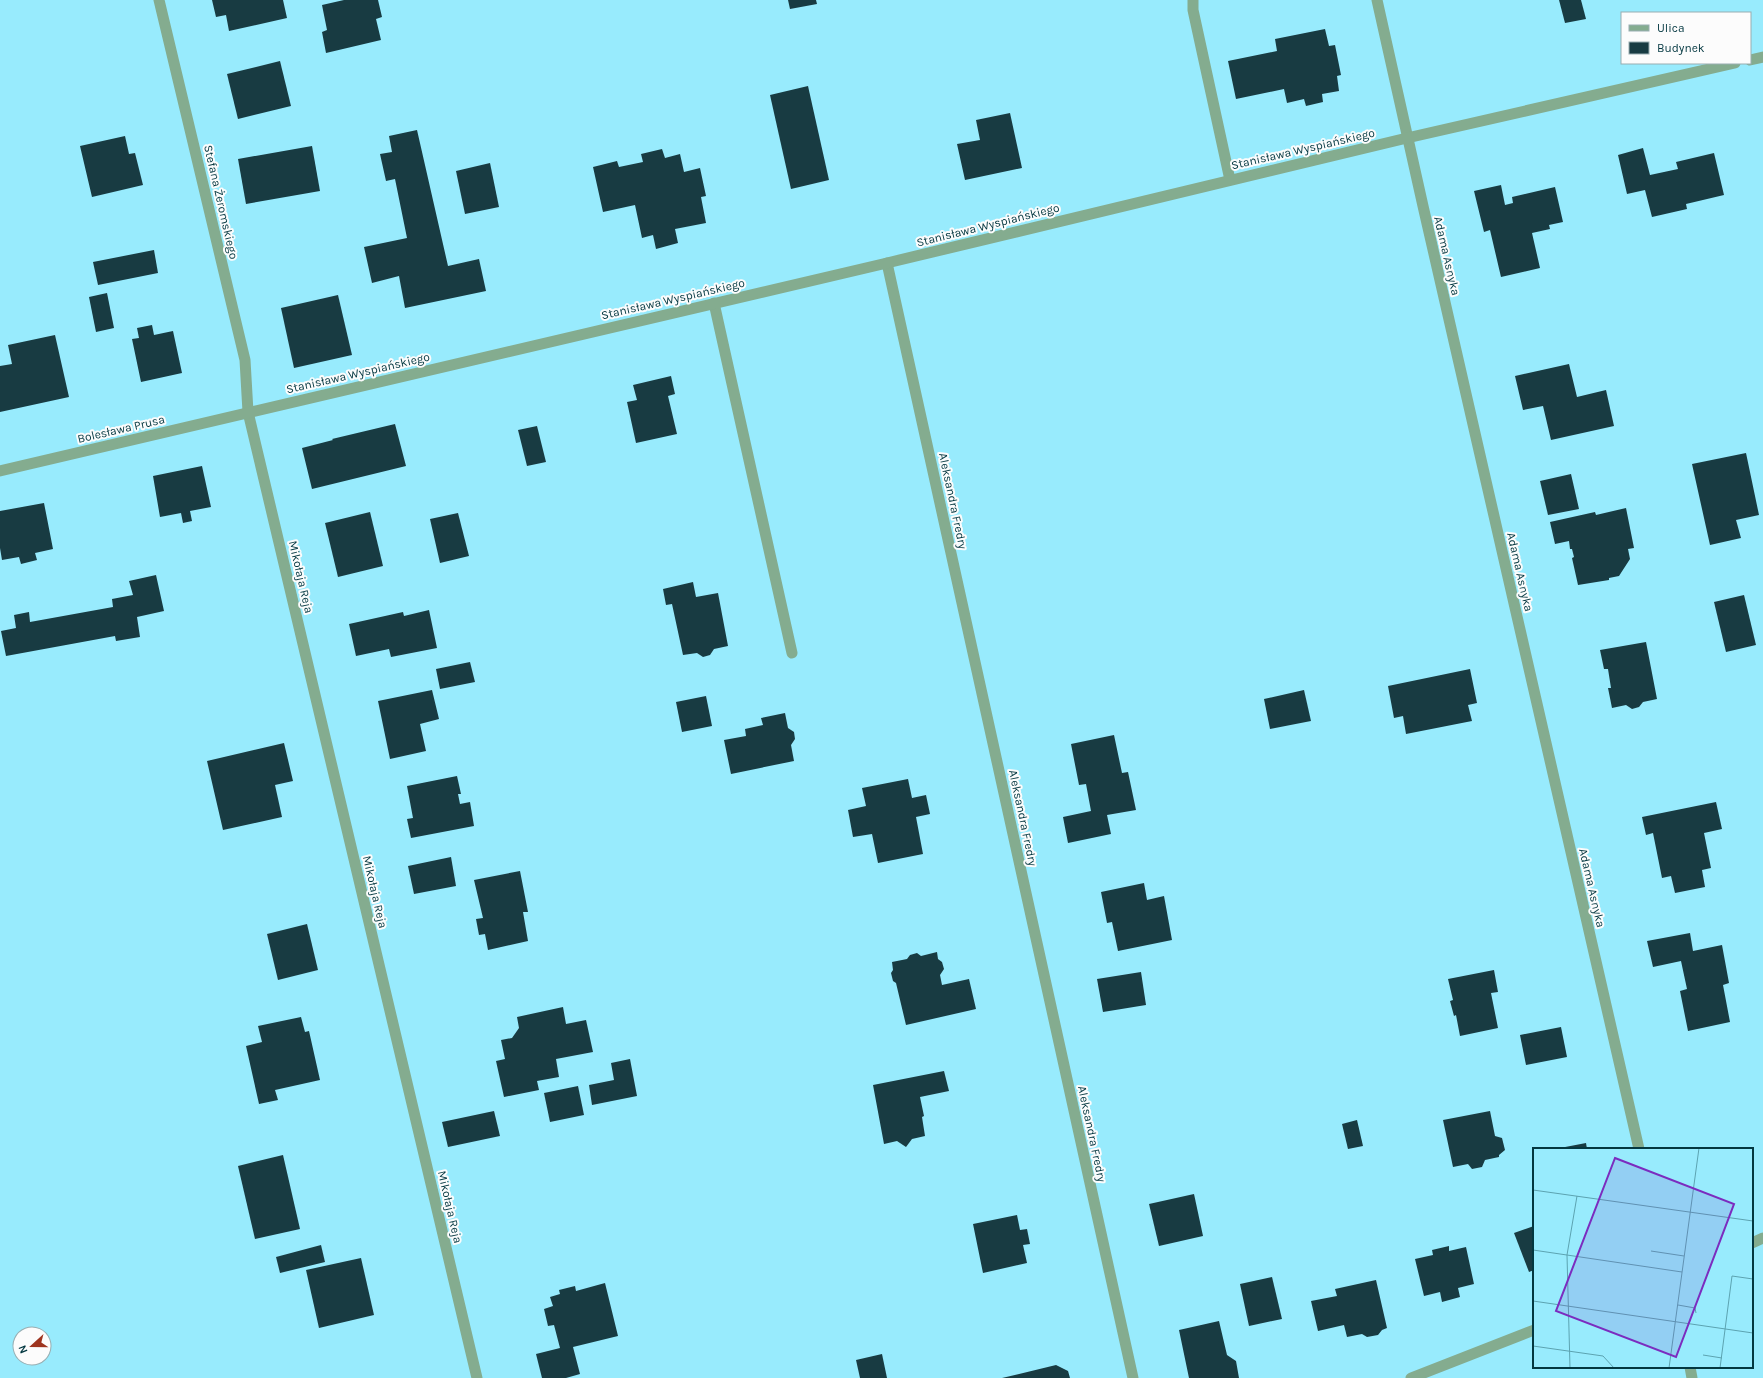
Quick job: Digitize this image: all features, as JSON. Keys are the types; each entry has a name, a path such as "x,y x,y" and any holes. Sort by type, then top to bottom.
{"street":[{"name":"Stefana Żeromskiego","path":"159,0 245,360 248,412"},
{"path":"1193,0 1193,10 1230,180"},
{"name":"Adama Asnyka","path":"1377,0 1407,138 1639,1148"},
{"path":"1751,60 1763,56"},
{"name":"Stanisława Wyspiańskiego","path":"248,412 887,263 1407,138 1731,64"},
{"name":"Aleksandra Fredry","path":"887,263 1133,1378"},
{"path":"714,303 792,653"},
{"name":"Bolesława Prusa","path":"0,470 248,412"},
{"name":"Mikołaja Reja","path":"248,412 478,1378"},
{"path":"1753,1243 1763,1238"},
{"path":"1411,1378 1533,1330"},
{"path":"1690,1368 1692,1378"}],"building":[{"path":"212,0 283,0 287,18 229,31 226,15 216,17"},
{"path":"344,0 378,0 382,17 376,19 381,40 326,53 322,32 327,30 322,5"},
{"path":"788,0 816,0 817,4 790,9"},
{"path":"1559,0 1581,0 1586,19 1565,23"},
{"path":"1325,29 1329,46 1335,45 1341,75 1337,76 1339,91 1322,94 1323,102 1306,106 1304,99 1287,103 1284,89 1236,99 1228,61 1277,51 1275,39"},
{"path":"280,61 291,106 238,119 227,74"},
{"path":"808,86 829,180 791,189 770,95"},
{"path":"1010,113 1022,168 965,180 957,144 980,140 976,120"},
{"path":"417,130 448,266 479,259 486,291 405,308 399,276 372,283 364,247 407,238 395,179 386,181 380,154 392,152 389,136"},
{"path":"125,136 129,154 135,153 143,185 92,197 80,146"},
{"path":"312,146 320,191 246,204 238,159"},
{"path":"1643,148 1650,175 1678,169 1676,162 1714,153 1724,195 1686,204 1687,209 1652,217 1645,190 1627,194 1618,155"},
{"path":"662,149 665,158 680,154 684,172 700,168 706,196 701,197 706,223 675,229 678,243 656,249 653,235 642,238 635,205 603,212 593,167 617,161 619,167 643,162 641,154"},
{"path":"490,163 499,207 465,214 456,171"},
{"path":"1501,185 1505,205 1513,203 1512,197 1555,187 1563,222 1549,225 1550,229 1532,233 1540,268 1501,277 1490,230 1484,232 1474,191"},
{"path":"154,250 158,273 98,285 93,262"},
{"path":"107,293 114,328 96,332 89,297"},
{"path":"338,295 352,355 294,368 281,308"},
{"path":"152,325 154,335 173,331 182,373 141,382 132,339 139,338 137,328"},
{"path":"55,335 69,397 0,412 0,366 12,364 8,345"},
{"path":"1569,364 1577,397 1606,390 1614,426 1551,440 1543,406 1523,410 1515,376"},
{"path":"671,376 675,394 668,396 677,434 636,443 627,402 637,400 633,385"},
{"path":"395,424 406,466 312,489 302,448 333,440 332,439"},
{"path":"537,426 546,462 527,466 518,430"},
{"path":"1746,453 1759,515 1736,520 1741,538 1710,545 1692,464"},
{"path":"202,466 211,507 190,511 192,521 183,523 181,513 160,517 153,476"},
{"path":"1571,474 1579,509 1548,515 1540,481"},
{"path":"44,503 53,549 35,553 37,560 21,564 19,557 2,560 0,548 0,511"},
{"path":"1626,508 1634,548 1628,549 1630,559 1619,576 1609,578 1609,580 1578,585 1572,558 1574,557 1572,549 1570,549 1569,541 1555,544 1550,522 1595,512 1596,515"},
{"path":"370,512 383,566 338,577 325,523"},
{"path":"458,513 469,556 440,563 430,519"},
{"path":"156,575 164,611 137,617 140,637 116,641 115,636 6,656 1,631 16,628 14,615 29,612 30,622 113,607 112,599 133,595 129,581"},
{"path":"693,582 696,597 718,593 728,646 714,649 710,655 703,657 697,653 683,655 672,604 666,605 663,589"},
{"path":"1744,595 1756,645 1726,652 1714,602"},
{"path":"429,610 437,648 391,657 389,649 356,656 349,624 403,612 404,616"},
{"path":"1646,642 1657,699 1643,702 1639,707 1632,709 1626,705 1612,708 1608,688 1611,688 1608,669 1604,669 1600,650"},
{"path":"470,662 475,682 440,689 436,669"},
{"path":"1470,669 1477,703 1468,705 1472,721 1406,734 1403,716 1394,718 1388,686"},
{"path":"432,690 439,719 420,724 426,751 390,759 378,701"},
{"path":"1304,690 1311,721 1270,729 1264,699"},
{"path":"706,696 712,726 682,732 676,702"},
{"path":"785,713 788,728 794,732 795,739 791,745 794,761 731,774 724,740 746,736 745,729 763,725 761,718"},
{"path":"1114,735 1122,773 1128,772 1136,810 1107,815 1111,834 1068,843 1063,817 1091,811 1086,784 1079,785 1071,744"},
{"path":"284,743 293,781 275,785 282,817 223,830 207,761"},
{"path":"457,776 461,794 458,794 460,804 470,802 474,826 411,838 407,819 413,818 407,786"},
{"path":"908,779 912,798 926,795 930,814 916,817 923,854 878,863 872,834 853,837 848,810 866,806 862,788"},
{"path":"1716,802 1722,829 1704,833 1711,868 1702,870 1705,887 1675,893 1671,876 1662,878 1653,833 1646,835 1642,817"},
{"path":"451,857 456,886 414,894 408,866"},
{"path":"520,871 528,912 523,912 528,941 488,950 485,934 479,935 476,919 483,918 474,880"},
{"path":"1144,883 1147,900 1164,896 1172,940 1118,951 1112,922 1107,923 1101,892"},
{"path":"307,924 318,970 278,980 267,934"},
{"path":"1690,933 1693,951 1722,945 1729,983 1723,985 1730,1022 1688,1031 1680,991 1687,989 1681,961 1653,967 1647,941"},
{"path":"937,952 938,959 942,962 944,969 940,975 942,985 969,979 976,1009 906,1025 896,983 893,981 891,973 893,970 892,962 907,959 910,955 917,953 921,956"},
{"path":"1494,970 1498,992 1491,993 1498,1028 1460,1036 1456,1015 1454,1016 1450,1001 1453,1000 1448,979"},
{"path":"1141,972 1146,1005 1103,1012 1097,979"},
{"path":"563,1007 566,1024 586,1020 593,1052 556,1059 559,1077 537,1081 539,1090 504,1097 496,1061 505,1059 501,1040 512,1038 519,1028 517,1017"},
{"path":"301,1017 305,1032 309,1031 320,1080 275,1090 278,1100 259,1104 246,1046 262,1042 258,1026"},
{"path":"1561,1027 1567,1057 1526,1065 1520,1035"},
{"path":"630,1059 637,1096 592,1105 589,1085 614,1080 611,1063"},
{"path":"944,1071 949,1091 920,1097 924,1116 922,1117 925,1136 912,1139 906,1147 897,1141 884,1144 873,1085"},
{"path":"578,1086 584,1115 550,1122 544,1093"},
{"path":"494,1111 500,1136 448,1147 442,1122"},
{"path":"1490,1111 1495,1136 1502,1138 1505,1150 1499,1155 1499,1157 1485,1160 1482,1167 1472,1169 1468,1164 1453,1167 1443,1120"},
{"path":"1357,1120 1363,1146 1348,1149 1342,1124"},
{"path":"1586,1143 1587,1148 1560,1148"},
{"path":"283,1155 300,1229 255,1239 238,1166"},
{"path":"1194,1194 1203,1236 1159,1246 1149,1204"},
{"path":"1017,1215 1020,1230 1027,1229 1030,1244 1023,1245 1027,1263 983,1273 973,1224"},
{"path":"1533,1226 1533,1270 1529,1272 1514,1233"},
{"path":"321,1245 325,1262 280,1273 276,1257"},
{"path":"1449,1246 1449,1251 1466,1247 1474,1284 1458,1288 1460,1297 1442,1302 1440,1292 1424,1296 1415,1259 1433,1255 1432,1250"},
{"path":"361,1258 374,1315 319,1328 306,1270"},
{"path":"1272,1277 1282,1319 1249,1326 1240,1284"},
{"path":"1376,1280 1387,1328 1382,1330 1378,1335 1367,1337 1362,1334 1347,1337 1344,1325 1318,1331 1311,1301 1337,1296 1335,1289"},
{"path":"605,1283 618,1336 573,1347 580,1374 566,1378 542,1378 536,1354 560,1348 554,1325 548,1326 544,1309 553,1306 550,1297 560,1294 559,1290 575,1286 576,1291"},
{"path":"1219,1321 1227,1355 1236,1361 1239,1378 1189,1378 1179,1330"},
{"path":"882,1354 887,1378 860,1378 856,1360"},
{"path":"1056,1365 1068,1371 1070,1378 1002,1378"}]}
